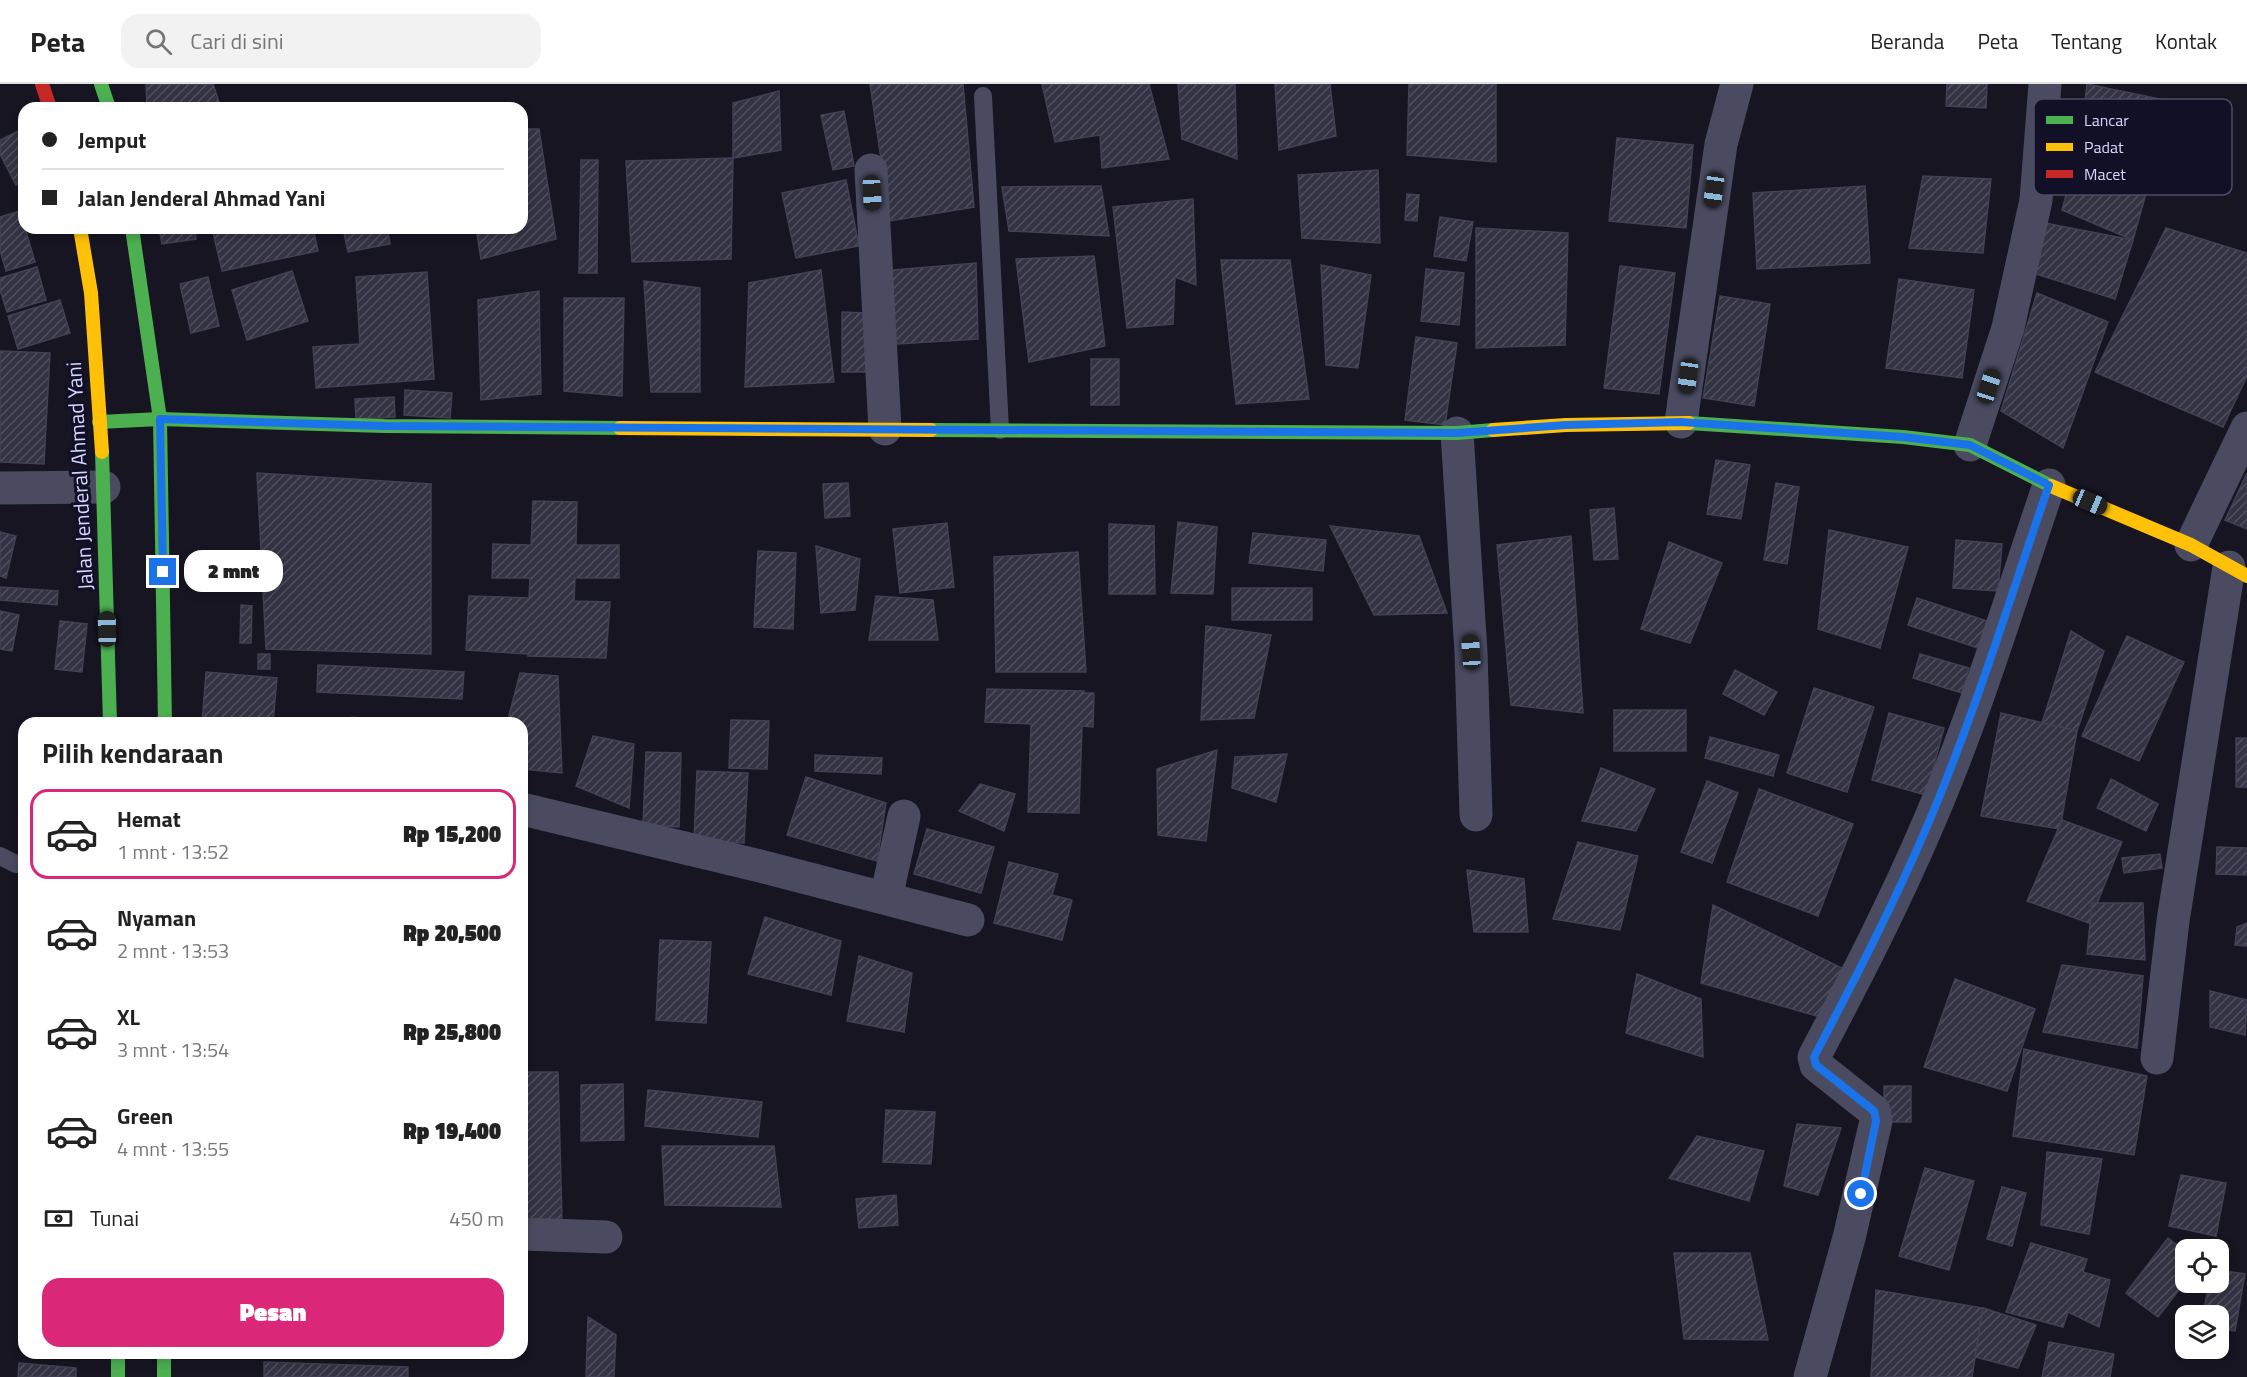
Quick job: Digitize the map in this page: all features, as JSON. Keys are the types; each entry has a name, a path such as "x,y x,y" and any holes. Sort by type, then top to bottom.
{"main road":[{"path":"42,84 48,102"},
{"path":"101,84 107,102"},
{"name":"Jalan Jenderal Ahmad Yani","path":"81,234 91,293 104,487 110,717"},
{"path":"133,234 160,419 165,717"},
{"path":"99,422 160,419 384,426 1457,433 1566,425 1681,422 1903,437 1970,445 2049,485 2191,545 2238,572"},
{"path":"118,1359 118,1377"},
{"path":"164,1359 164,1377"}],"street":[{"path":"1681,422 1721,144 1737,84"},
{"path":"2044,99 2045,84"},
{"path":"871,170 885,429"},
{"path":"1970,445 2008,328 2036,195"},
{"path":"2191,545 2247,428"},
{"path":"1457,433 1471,652 1476,815"},
{"path":"1810,1377 1849,1238 1876,1121 1874,1111 1816,1065 1814,1057 1866,957 1928,824 1972,707 2049,485"},
{"path":"0,488 104,487"},
{"path":"2157,1058 2173,921 2238,572"},
{"path":"528,809 968,920"},
{"path":"886,898 904,816"},
{"path":"528,1234 606,1237"}],"lane":[{"path":"983,96 1000,430"},
{"path":"0,856 18,864"}],"building":[{"path":"146,84 213,84 219,102 147,102"},
{"path":"870,84 963,84 974,207 890,221"},
{"path":"1042,84 1149,84 1169,159 1102,168 1100,135 1055,142"},
{"path":"1178,84 1235,84 1237,159 1182,139"},
{"path":"1275,84 1330,84 1336,136 1279,150"},
{"path":"1409,84 1496,84 1496,162 1407,155"},
{"path":"1947,84 1987,84 1986,108 1946,106"},
{"path":"2087,84 2160,99 2085,99"},
{"path":"779,91 781,150 733,158 733,103"},
{"path":"844,111 854,166 833,170 821,115"},
{"path":"528,129 539,129 556,239 481,259 477,234 528,234"},
{"path":"18,131 18,184 16,185 0,154 0,140"},
{"path":"1617,138 1693,145 1686,228 1609,221"},
{"path":"733,158 731,259 632,262 626,161"},
{"path":"581,160 598,160 597,273 579,273"},
{"path":"1378,170 1380,243 1302,238 1298,175"},
{"path":"1923,176 1991,179 1983,253 1909,248"},
{"path":"846,180 859,246 796,258 782,193"},
{"path":"1101,186 1109,236 1009,231 1002,187"},
{"path":"1865,186 1870,263 1757,269 1753,193"},
{"path":"1407,194 1419,195 1417,221 1405,220"},
{"path":"2066,195 2146,195 2133,240 2062,210"},
{"path":"1193,199 1196,285 1175,277 1173,324 1127,328 1113,207"},
{"path":"18,212 18,234 27,234 35,262 6,271 0,250 0,217"},
{"path":"1440,217 1473,222 1466,261 1434,256"},
{"path":"2045,223 2133,240 2115,299 2033,273"},
{"path":"1476,228 1568,233 1565,345 1476,348"},
{"path":"2166,228 2247,253 2247,376 2223,427 2095,372"},
{"path":"160,234 196,234 196,239 162,244"},
{"path":"213,234 314,234 318,251 222,271"},
{"path":"344,234 388,234 390,244 348,252"},
{"path":"1094,256 1105,346 1029,362 1016,259"},
{"path":"1221,260 1290,260 1309,399 1236,404"},
{"path":"976,263 978,339 897,344 882,271"},
{"path":"1321,265 1371,275 1358,368 1326,365"},
{"path":"1620,266 1675,273 1659,394 1604,388"},
{"path":"37,267 46,300 7,312 0,290 0,278"},
{"path":"1426,269 1464,273 1459,325 1421,321"},
{"path":"821,270 834,382 745,387 749,283"},
{"path":"292,271 308,321 247,340 232,290"},
{"path":"427,272 434,379 316,388 313,347 360,344 356,277"},
{"path":"208,277 219,326 191,333 180,284"},
{"path":"1899,279 1974,290 1962,378 1886,368"},
{"path":"644,281 700,288 700,392 651,392"},
{"path":"539,291 541,394 481,400 478,300"},
{"path":"2037,293 2108,322 2063,448 2001,411"},
{"path":"1720,296 1770,304 1754,406 1703,398"},
{"path":"564,298 624,298 622,396 564,391"},
{"path":"60,300 70,333 18,349 8,316"},
{"path":"842,312 867,313 866,372 842,372"},
{"path":"1416,337 1457,343 1445,425 1405,420"},
{"path":"0,351 50,353 44,464 0,462"},
{"path":"1091,359 1119,359 1119,405 1091,405"},
{"path":"405,390 452,393 450,418 404,415"},
{"path":"394,397 395,417 356,419 355,399"},
{"path":"1716,460 1750,465 1741,519 1707,514"},
{"path":"257,473 431,484 431,654 266,649"},
{"path":"2247,473 2247,529 2225,520"},
{"path":"848,483 850,516 825,518 823,484"},
{"path":"1776,483 1799,487 1787,564 1764,560"},
{"path":"533,501 577,502 576,545 619,545 619,578 575,578 574,601 610,602 606,658 528,656 528,654 466,650 469,596 529,598 530,578 492,578 493,544 531,545"},
{"path":"1614,508 1618,559 1594,560 1590,510"},
{"path":"1178,522 1217,527 1213,594 1171,593"},
{"path":"947,523 954,587 900,593 893,529"},
{"path":"1109,524 1154,526 1155,594 1109,594"},
{"path":"1330,526 1419,536 1447,613 1374,615"},
{"path":"1829,530 1908,547 1880,648 1818,629"},
{"path":"0,532 16,536 6,578 0,576"},
{"path":"1253,533 1326,540 1323,571 1249,563"},
{"path":"1571,536 1583,713 1511,705 1497,545"},
{"path":"1956,540 2002,544 1998,591 1953,588"},
{"path":"1669,542 1722,563 1690,643 1641,629"},
{"path":"816,546 860,559 855,610 821,613"},
{"path":"758,551 796,553 793,629 754,627"},
{"path":"1078,552 1086,672 996,672 994,557"},
{"path":"0,587 58,591 57,605 0,600"},
{"path":"1232,588 1312,588 1312,620 1232,620"},
{"path":"876,596 933,600 938,640 869,640"},
{"path":"1917,598 1987,621 1978,648 1908,625"},
{"path":"241,605 252,606 251,643 240,643"},
{"path":"0,611 19,615 12,651 0,649"},
{"path":"60,621 87,624 82,672 55,669"},
{"path":"1206,626 1271,635 1254,718 1201,720"},
{"path":"2071,631 2104,651 2077,731 2042,723"},
{"path":"2127,636 2184,662 2139,761 2082,736"},
{"path":"258,654 270,654 270,669 258,669"},
{"path":"1920,654 1969,668 1962,693 1913,678"},
{"path":"318,665 464,672 462,699 317,692"},
{"path":"1735,670 1777,692 1764,715 1723,694"},
{"path":"206,672 277,678 274,717 202,717"},
{"path":"520,673 558,676 562,773 528,770 528,717 509,717"},
{"path":"1814,688 1874,707 1847,792 1787,773"},
{"path":"987,689 1094,693 1093,727 1082,726 1079,813 1028,812 1031,724 985,722"},
{"path":"1614,710 1686,710 1686,751 1614,751"},
{"path":"1889,713 1944,728 1926,795 1872,780"},
{"path":"2001,713 2077,731 2060,829 1981,816"},
{"path":"731,720 769,721 767,769 729,768"},
{"path":"593,736 634,744 629,808 576,786"},
{"path":"1710,737 1779,755 1773,776 1705,758"},
{"path":"2236,738 2247,738 2247,787 2236,787"},
{"path":"1217,750 1206,841 1158,835 1157,769"},
{"path":"646,752 681,753 679,827 643,825"},
{"path":"1287,754 1276,802 1232,788 1235,757"},
{"path":"815,755 882,758 881,774 815,771"},
{"path":"1601,768 1655,789 1636,831 1582,821"},
{"path":"697,771 748,773 744,843 694,841"},
{"path":"806,777 886,803 877,861 787,835"},
{"path":"2111,779 2158,804 2146,831 2097,808"},
{"path":"1707,781 1738,793 1712,863 1681,852"},
{"path":"980,784 1015,794 1004,831 959,811"},
{"path":"1759,789 1853,824 1818,916 1727,882"},
{"path":"2062,820 2122,842 2089,923 2027,901"},
{"path":"927,829 994,847 981,893 914,874"},
{"path":"1578,842 1638,856 1620,930 1553,919"},
{"path":"2217,847 2247,848 2247,875 2216,874"},
{"path":"2160,854 2162,868 2124,873 2122,858"},
{"path":"1009,862 1058,874 1052,895 1072,900 1062,940 994,923"},
{"path":"1467,870 1524,879 1528,932 1474,932"},
{"path":"2092,903 2143,903 2145,960 2087,954"},
{"path":"1713,905 1850,972 1824,1018 1701,983"},
{"path":"765,917 841,941 831,995 748,974"},
{"path":"2247,923 2247,946 2235,945 2237,927"},
{"path":"660,940 711,942 706,1023 656,1020"},
{"path":"859,956 912,973 904,1032 847,1021"},
{"path":"2062,965 2143,976 2137,1048 2043,1032"},
{"path":"1637,974 1701,999 1703,1057 1626,1033"},
{"path":"1955,979 2035,1009 2007,1091 1924,1067"},
{"path":"2210,991 2247,1000 2245,1035 2210,1027"},
{"path":"2024,1049 2147,1076 2134,1155 2013,1136"},
{"path":"528,1072 558,1072 562,1220 528,1219"},
{"path":"623,1084 624,1140 581,1141 581,1085"},
{"path":"1884,1086 1911,1086 1911,1122 1884,1122"},
{"path":"648,1090 762,1102 758,1137 645,1126"},
{"path":"886,1110 935,1112 931,1164 883,1162"},
{"path":"1797,1124 1841,1128 1818,1195 1784,1186"},
{"path":"1697,1136 1764,1151 1749,1201 1669,1178"},
{"path":"662,1146 774,1146 781,1207 665,1205"},
{"path":"2047,1152 2102,1159 2089,1234 2041,1225"},
{"path":"1925,1168 1974,1181 1949,1270 1899,1256"},
{"path":"2181,1175 2226,1183 2216,1236 2169,1226"},
{"path":"2002,1187 2026,1193 2012,1246 1987,1239"},
{"path":"896,1195 898,1225 859,1228 856,1199"},
{"path":"2168,1238 2175,1243 2177,1293 2158,1317 2126,1293"},
{"path":"2031,1243 2087,1259 2083,1272 2110,1280 2099,1327 2068,1312 2063,1327 2006,1312"},
{"path":"1674,1253 1750,1253 1768,1340 1684,1339"},
{"path":"2229,1272 2245,1274 2235,1331 2229,1330 2229,1305 2205,1305 2207,1293 2229,1293"},
{"path":"1876,1290 1983,1308 1972,1377 1871,1377"},
{"path":"1983,1308 2036,1325 2018,1368 1975,1357"},
{"path":"588,1317 616,1335 614,1377 586,1377"},
{"path":"2049,1342 2114,1354 2110,1377 2042,1377"},
{"path":"264,1362 408,1367 408,1377 264,1377"},
{"path":"19,1363 76,1368 76,1377 18,1377"}],"traffic: fast":[{"path":"101,84 107,102"},
{"path":"133,234 160,419 165,717"},
{"path":"99,422 160,419 384,426 620,428"},
{"path":"1689,423 1903,437 1970,445 2051,486"},
{"path":"931,430 1457,433 1493,430"},
{"path":"102,452 110,717"},
{"path":"118,1359 118,1377"},
{"path":"164,1359 164,1377"}],"traffic: slow":[{"path":"81,234 91,293 102,452"},
{"path":"1493,430 1566,425 1689,423"},
{"path":"620,428 931,430"},
{"path":"2051,486 2191,545 2247,576"}],"traffic: jam":[{"path":"42,84 48,102"}],"route":[{"path":"163,572 160,419 384,426 1457,433 1566,425 1681,422 1903,437 1970,445 2049,485 1972,707 1928,824 1866,957 1814,1057 1816,1065 1874,1111 1876,1121 1861,1194"}]}
